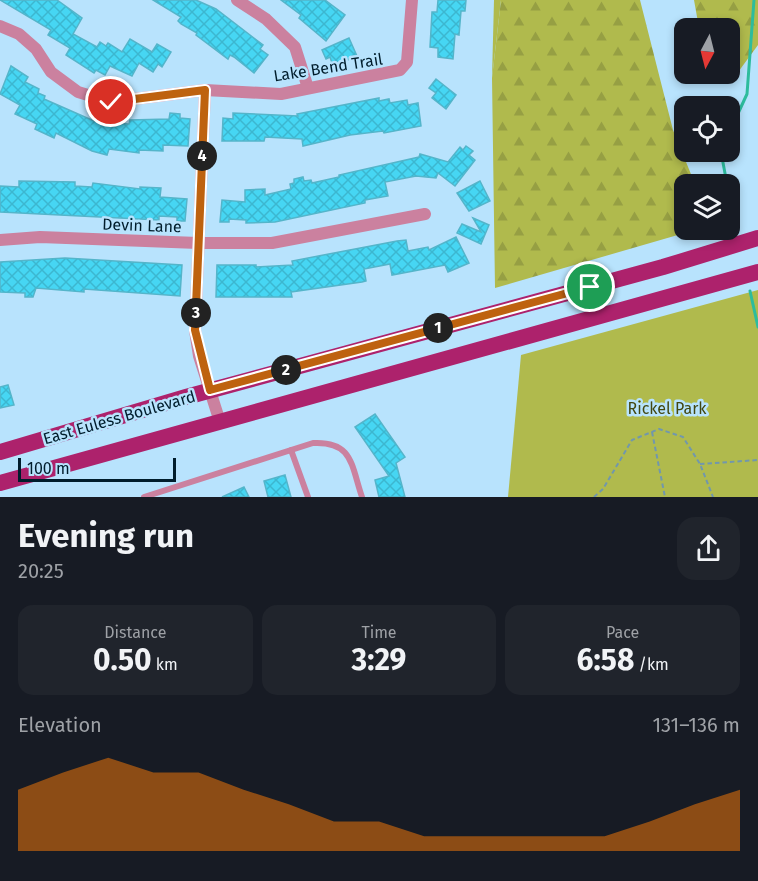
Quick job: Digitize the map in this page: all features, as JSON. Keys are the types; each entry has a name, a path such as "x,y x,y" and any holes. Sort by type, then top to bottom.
{"main road":[{"name":"East Euless Boulevard","path":"0,452 210,390 652,270 758,238"},
{"name":"East Euless Boulevard","path":"0,483 758,272"}],"street":[{"path":"237,0 266,19 295,47 308,88"},
{"name":"Lake Bend Trail","path":"0,26 19,34 36,49 51,72 78,92 111,102 205,90 281,94 400,70 407,62 412,0"},
{"path":"205,90 195,330 219,422"},
{"name":"Devin Lane","path":"0,240 40,237 198,243 272,243 425,214"}],"lane":[{"path":"144,497 313,443 329,442 339,445 349,460 362,497"},
{"path":"291,450 308,497"}],"path":[{"path":"594,497 603,489 632,440 659,429 683,437 700,464 713,497"},
{"path":"652,432 665,497"},
{"path":"700,464 758,460"}],"green space":[{"path":"494,0 501,0 492,78"},
{"path":"501,0 640,0 674,132 674,162 686,162 691,174 674,174 674,236 495,288 492,78"},
{"path":"694,0 758,0 758,45 740,69 740,18 697,18"},
{"name":"Rickel Park","path":"758,290 758,497 508,497 521,355"}],"building":[{"path":"0,0 57,0 82,18 73,34 97,47 100,42 106,46 108,43 122,52 130,39 152,52 157,44 171,52 162,67 158,64 153,72 139,63 132,76 110,66 105,75 96,70 94,73 66,55 70,48 48,35 51,30"},
{"path":"153,0 196,0 216,9 263,45 260,49 268,55 254,73 234,57 230,55 228,59 196,35 197,33 181,24 178,21 181,17"},
{"path":"281,0 325,0 345,15 326,41 299,18 301,15"},
{"path":"438,0 466,0 465,11 461,11 459,35 455,34 453,59 438,57 438,48 430,47 432,12 437,12"},
{"path":"349,38 357,56 333,66 330,57 326,59 322,50"},
{"path":"11,66 28,77 25,82 39,89 38,93 45,96 44,99 94,121 95,119 105,123 129,124 130,120 169,119 170,113 180,114 180,118 190,119 188,146 163,145 163,151 139,150 139,153 109,149 107,155 92,151 56,133 54,138 35,129 37,124 15,114 20,105 0,94"},
{"path":"436,79 456,95 446,109 432,98 436,93 429,88"},
{"path":"379,98 379,101 389,99 390,103 407,100 408,105 418,103 421,126 384,133 383,131 350,135 303,146 302,139 265,137 264,141 222,141 223,118 233,119 233,113 298,116 297,114"},
{"path":"466,146 473,151 469,155 475,160 455,186 438,173 436,178 416,176 385,182 388,196 365,200 365,203 275,222 246,223 246,220 229,219 229,222 220,222 222,200 245,202 245,190 265,189 265,195 291,189 290,184 294,183 294,179 303,177 304,181 311,180 312,183 419,157 420,154 448,162 460,147 463,150"},
{"path":"19,181 75,182 75,186 92,187 93,183 140,189 140,187 161,188 160,197 187,199 185,221 177,221 177,217 159,216 159,220 0,212 0,186 19,187"},
{"path":"480,181 490,201 469,211 457,193"},
{"path":"473,218 489,225 481,244 457,233 462,224 481,232"},
{"path":"456,237 469,263 448,272 445,265 392,275 390,264 364,269 366,281 291,292 292,297 216,297 217,265 256,265 256,267 293,265 292,261 406,240 408,251 428,247 429,250"},
{"path":"65,258 182,265 180,296 84,289 84,292 36,288 33,297 25,297 25,293 0,292 0,262"},
{"path":"8,385 14,405 0,408 0,387"},
{"path":"375,414 405,457 396,463 405,497 379,497 375,480 389,476 355,427"},
{"path":"285,475 291,497 268,497 264,481"},
{"path":"244,487 249,497 222,497"}],"waterway":[{"path":"740,109 747,94 754,0"},
{"path":"723,162 725,174"},
{"path":"750,291 758,327"}],"route":[{"path":"111,102 205,90 195,330 210,390 590,287"}]}
